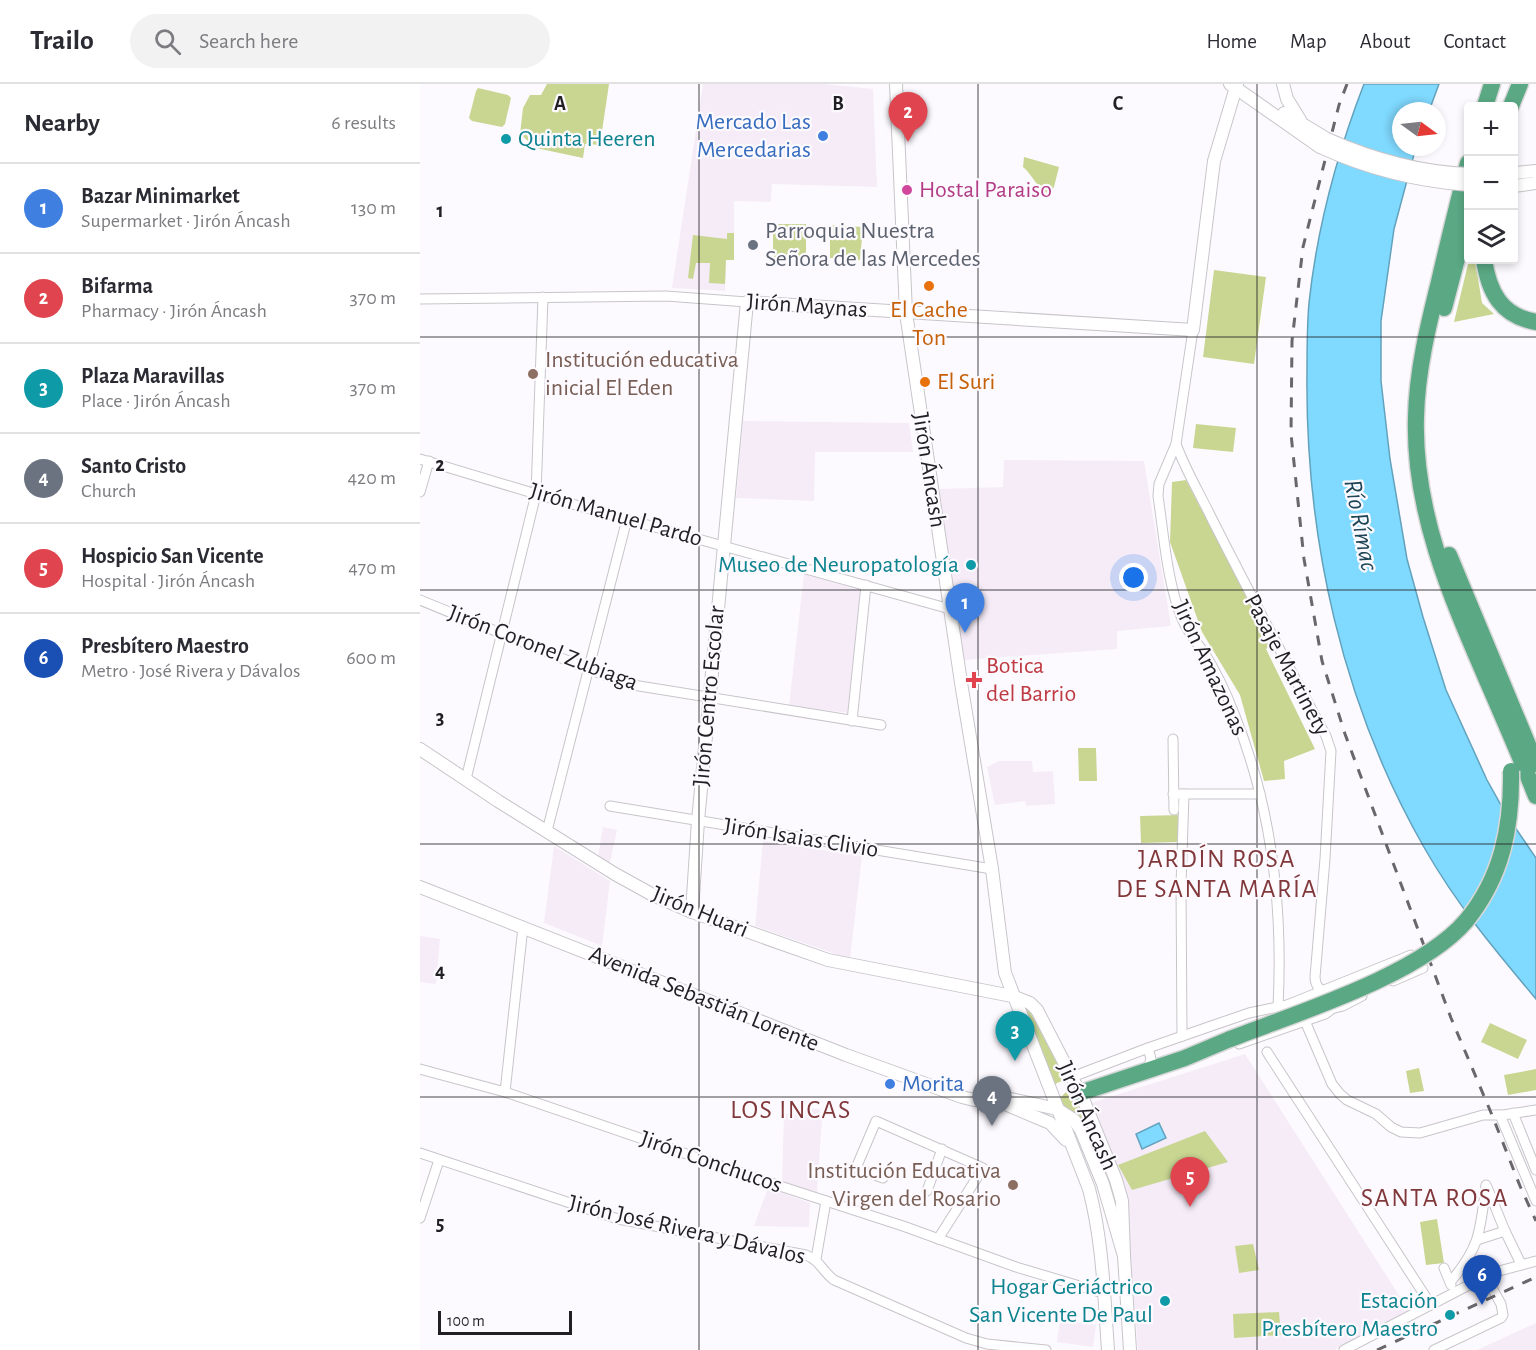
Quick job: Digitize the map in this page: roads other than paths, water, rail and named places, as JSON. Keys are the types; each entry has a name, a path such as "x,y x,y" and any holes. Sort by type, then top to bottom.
{"highway":[{"path":"1486,102 1492,84"},
{"path":"1512,102 1520,84"},
{"path":"1464,179 1423,354 1417,400 1416,450 1423,502 1434,545 1450,591 1536,796"},
{"path":"1464,232 1444,308 1431,371 1427,425 1430,478 1448,553 1536,764"},
{"path":"1485,264 1489,282 1500,304 1518,317 1536,322"},
{"path":"1082,1096 1185,1058 1372,982 1413,962 1452,935 1466,921 1492,880 1509,825 1512,806 1507,727"}],"street":[{"name":"Jirón Áncash","path":"896,84 906,313 992,870 1005,970 1012,996 1089,1189 1097,1220 1108,1350"},
{"path":"1283,84 1290,105 1303,124 1323,143 1397,164 1464,174"},
{"path":"1236,85 1303,124"},
{"path":"1236,85 1323,143 1360,163 1398,175 1464,185"},
{"name":"Jirón Amazonas","path":"1236,85 1214,161 1176,444 1158,484 1158,490 1175,600 1184,623 1216,675 1236,717 1260,794 1278,907 1280,963 1278,1007"},
{"path":"1522,178 1536,183"},
{"name":"Jirón Maynas","path":"420,299 666,296 1193,330"},
{"path":"466,779 536,494 543,297"},
{"name":"Jirón Centro Escolar","path":"692,912 698,821 747,302"},
{"name":"Pasaje Martinety","path":"1176,444 1185,468 1212,517 1234,566 1326,736 1331,751 1315,977 1318,986 1329,996 1331,1009"},
{"path":"420,492 425,460"},
{"name":"Jirón Manuel Pardo","path":"425,460 536,494 950,609"},
{"path":"547,831 627,519"},
{"path":"852,721 866,585"},
{"name":"Jirón Coronel Zubiaga","path":"420,600 588,669 633,685 881,725"},
{"path":"1173,739 1174,810"},
{"name":"Jirón Huari","path":"420,748 615,874 653,895 692,912 828,960 1012,996"},
{"path":"1173,794 1260,794"},
{"path":"1182,1036 1181,885 1184,794"},
{"name":"Jirón Isaias Clivio","path":"610,806 992,870"},
{"name":"Avenida Sebastián Lorente","path":"420,887 846,1055 962,1097 974,1100 1034,1103 1057,1108"},
{"path":"505,1092 523,927"},
{"path":"1072,1077 1182,1036 1325,991 1419,952"},
{"path":"1146,1073 1329,1012 1331,1009 1343,1006 1423,968"},
{"name":"Jirón Áncash","path":"1012,996 1030,1003 1036,1010 1082,1096 1116,1180 1122,1201 1130,1350"},
{"path":"1305,1021 1332,1084 1340,1094 1347,1100 1376,1114 1391,1127 1411,1134 1420,1133 1483,1115 1536,1110"},
{"path":"1146,1073 1151,1059 1148,1048"},
{"path":"1267,1052 1431,1305"},
{"name":"Jirón Conchucos","path":"420,1069 505,1092 1016,1267 1103,1293"},
{"name":"Avenida Sebastián Lorente","path":"990,1099 1050,1124 1062,1134 1072,1148"},
{"name":"Jirón Áncash","path":"1057,1108 1074,1120 1083,1132 1103,1184 1124,1256"},
{"path":"1513,1113 1536,1170"},
{"path":"1496,1115 1536,1201"},
{"path":"883,1178 856,1168 876,1121 983,1168 938,1239"},
{"path":"927,1191 942,1149"},
{"name":"Jirón José Rivera y Dávalos","path":"420,1154 618,1219 806,1255 816,1259 834,1280 966,1338 987,1344 1046,1350"},
{"path":"420,1218 439,1160"},
{"path":"1450,1281 1468,1261 1477,1240 1482,1223 1486,1185 1504,1231 1521,1264"},
{"path":"816,1259 826,1202"},
{"path":"1477,1240 1504,1231"},
{"path":"1434,1350 1503,1315 1504,1311 1478,1263 1468,1261"},
{"path":"1344,1350 1486,1276 1536,1261"},
{"path":"1444,1268 1450,1281 1452,1294"}],"water":[{"name":"Río Rímac","path":"1364,84 1439,84 1432,102 1392,102 1392,156 1414,156 1394,229 1381,321 1381,381 1390,459 1407,559 1446,690 1487,780 1506,814 1536,858 1536,999 1463,908 1425,849 1396,794 1371,737 1334,618 1313,496 1308,434 1307,329 1317,247 1329,192"},
{"path":"1159,1123 1166,1138 1142,1149 1136,1134"}],"railway":[{"path":"1347,84 1339,105 1303,247 1292,341 1291,434 1304,559 1322,661 1345,734 1451,1018 1536,1221"},
{"path":"1377,1350 1536,1277"}],"place":[{"name":"Mercado Las Mercedarias","path":"823,136"},
{"name":"Quinta Heeren","path":"506,139"},
{"name":"Bifarma","path":"908,142"},
{"name":"Hostal Paraiso","path":"907,190"},
{"name":"Parroquia Nuestra Señora de las Mercedes","path":"753,245"},
{"name":"El Cache Ton","path":"929,286"},
{"name":"Institución educativa inicial El Eden","path":"533,374"},
{"name":"El Suri","path":"925,382"},
{"name":"Museo de Neuropatología","path":"971,565"},
{"name":"Bazar Minimarket","path":"965,633"},
{"name":"Botica del Barrio","path":"974,680"},
{"name":"Plaza Maravillas","path":"1015,1061"},
{"name":"Morita","path":"890,1084"},
{"name":"Santo Cristo","path":"992,1126"},
{"name":"Institución Educativa Virgen del Rosario","path":"1013,1185"},
{"name":"Hospicio San Vicente","path":"1190,1207"},
{"name":"Hogar Geriáctrico San Vicente De Paul","path":"1165,1301"},
{"name":"Presbítero Maestro","path":"1482,1305"},
{"name":"Estación Presbítero Maestro","path":"1450,1315"}],"district":[{"name":"JARDÍN ROSA DE SANTA MARÍA","path":"1217,874"},
{"name":"LOS INCAS","path":"791,1110"},
{"name":"SANTA ROSA","path":"1435,1198"}]}
